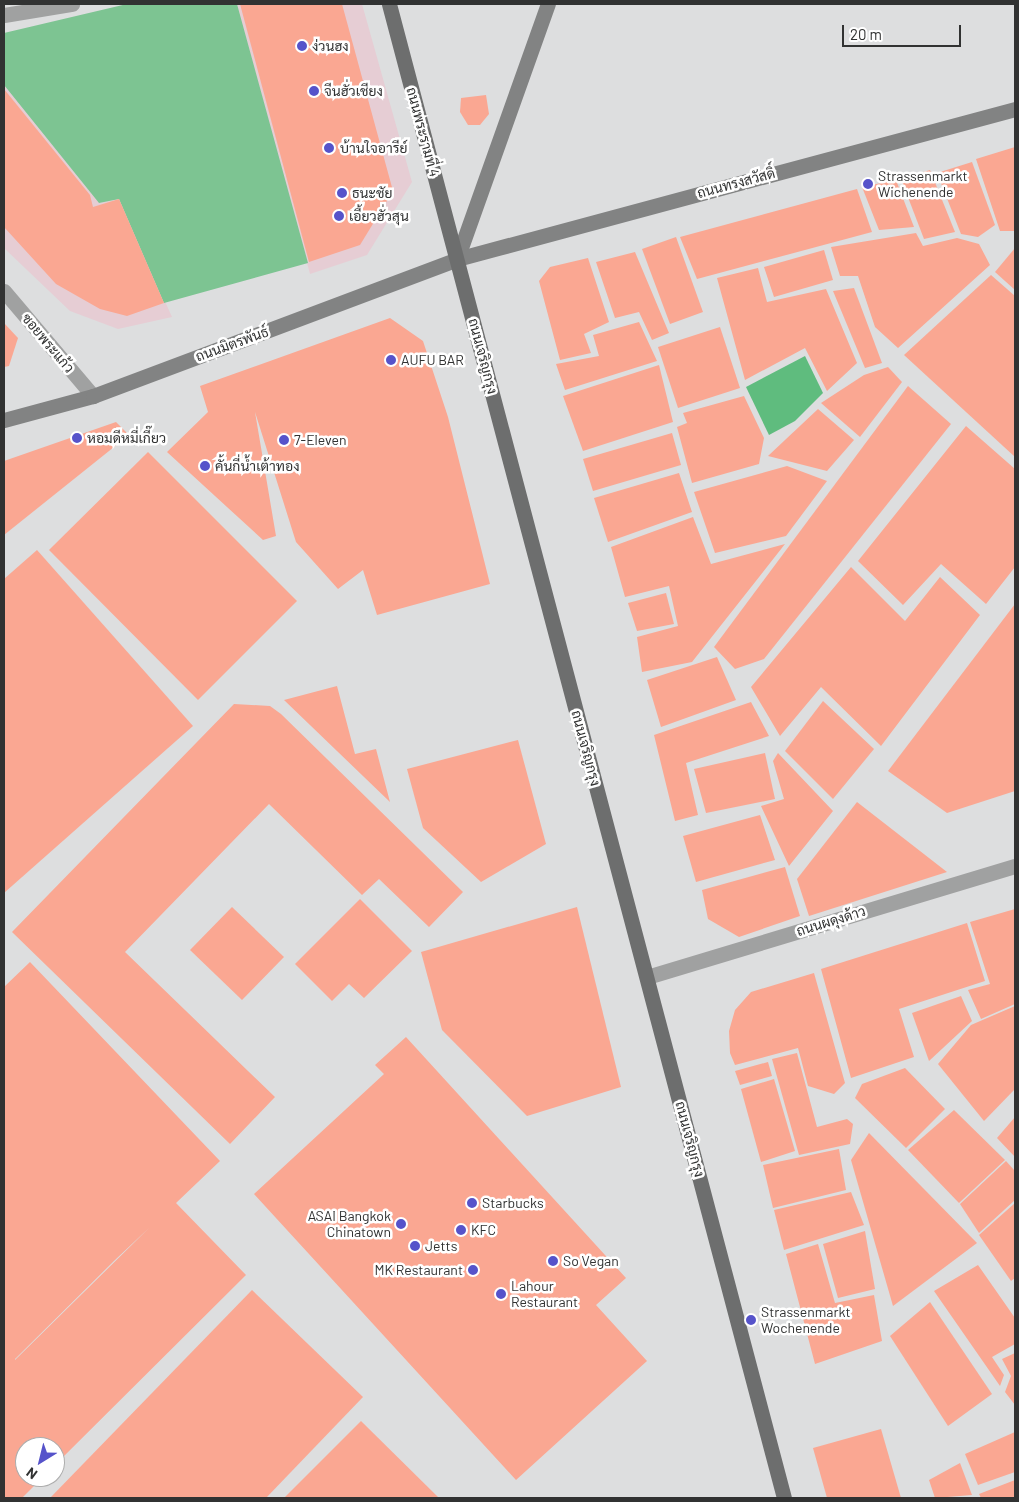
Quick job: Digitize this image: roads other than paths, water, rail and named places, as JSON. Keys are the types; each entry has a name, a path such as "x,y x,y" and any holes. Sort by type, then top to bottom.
{"main road":[{"name":"ถนนพระรามที่ 4","path":"389,4 458,260"},
{"name":"ถนนเจริญกรุง","path":"458,260 784,1498"}],"street":[{"path":"4,15 72,4"},
{"path":"458,260 548,4"},
{"name":"ถนนทรงสวัสดิ์","path":"458,260 1015,108"},
{"name":"ถนนมิตรพันธ์","path":"4,420 93,396 458,260"},
{"name":"ซอยพระแก้ว","path":"4,290 93,396"},
{"name":"ถนนผดุงด้าว","path":"647,978 1015,866"}],"place":[{"name":"ง่วนฮง","path":"302,46"},
{"name":"จีนฮั่วเชียง","path":"314,91"},
{"name":"บ้านใจอารีย์","path":"329,148"},
{"name":"Strassenmarkt Wichenende","path":"868,184"},
{"name":"ธนะชัย","path":"342,193"},
{"name":"เอี้ยวฮั่วสุน","path":"339,216"},
{"name":"AUFU BAR","path":"391,360"},
{"name":"หอมดีหมี่เกี๊ยว","path":"77,438"},
{"name":"7-Eleven","path":"284,440"},
{"name":"คั้นกี่น้ำเต้าทอง","path":"205,466"},
{"name":"Starbucks","path":"472,1203"},
{"name":"ASAI Bangkok Chinatown","path":"401,1224"},
{"name":"KFC","path":"461,1230"},
{"name":"Jetts","path":"415,1246"},
{"name":"So Vegan","path":"553,1261"},
{"name":"MK Restaurant","path":"473,1270"},
{"name":"Lahour Restaurant","path":"501,1294"},
{"name":"Strassenmarkt Wochenende","path":"751,1320"}]}
